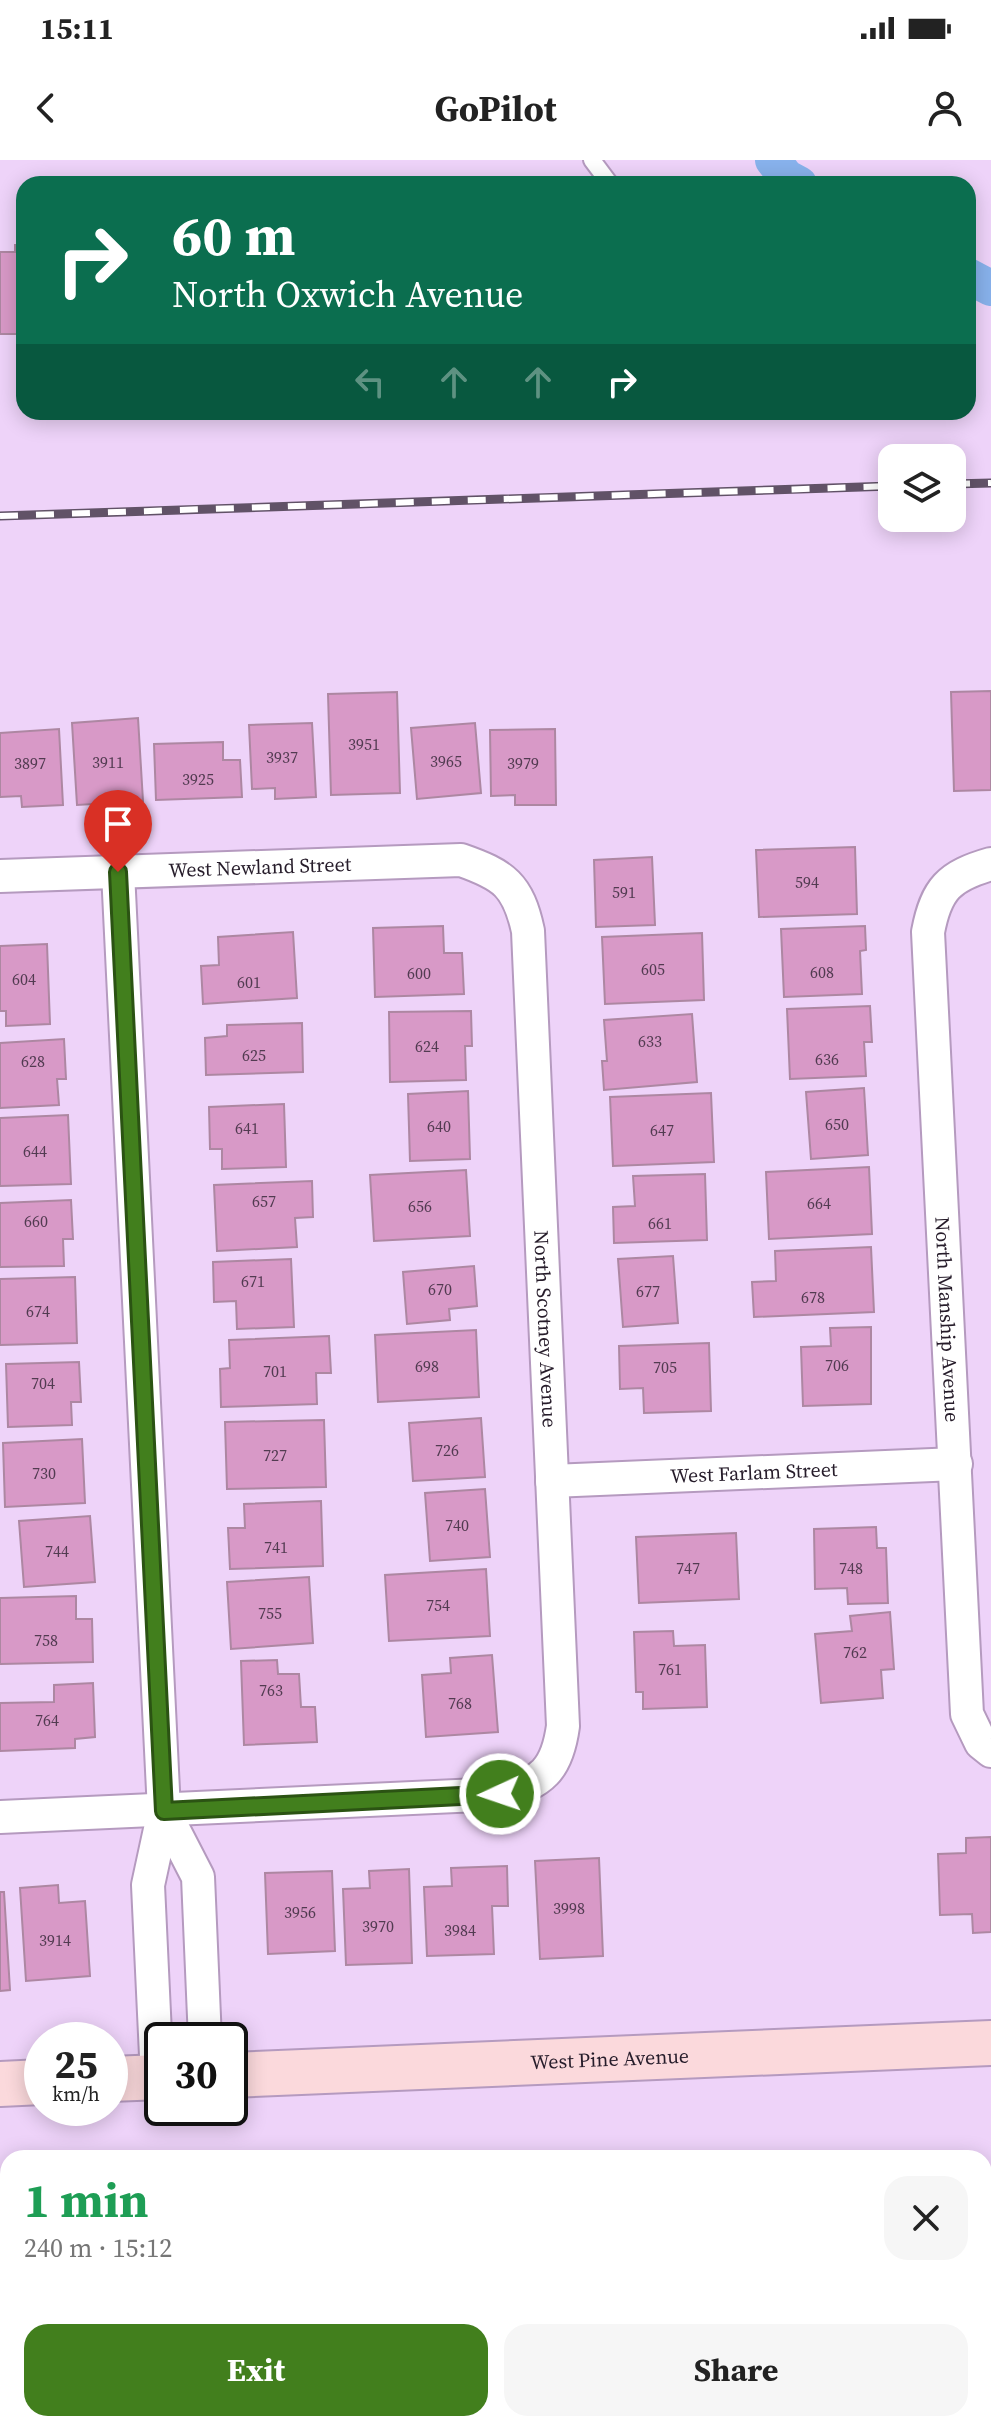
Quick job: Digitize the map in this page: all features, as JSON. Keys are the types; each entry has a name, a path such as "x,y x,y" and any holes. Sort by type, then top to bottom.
{"street":[{"name":"West Newland Street","path":"0,876 461,860 489,869 512,886"},
{"name":"North Manship Avenue","path":"991,864 970,870 948,882 933,907 928,932 967,1714 981,1743 991,1751"},
{"path":"118,872 164,1811 148,1885 156,2022"},
{"name":"North Scotney Avenue","path":"164,1811 500,1794 526,1787 548,1771 560,1750 563,1726 528,931 523,905 512,886"},
{"name":"West Farlam Street","path":"552,1481 956,1464"},
{"path":"0,1817 164,1811"},
{"path":"164,1811 198,1877 204,2022"},
{"name":"West Pine Avenue","path":"248,2074 991,2043"},
{"path":"0,2084 24,2083"}],"building":[{"path":"16,245 16,334 0,334 0,252 15,252"},
{"path":"991,691 991,790 954,791 951,692"},
{"path":"397,692 400,793 331,795 328,694"},
{"path":"138,718 143,801 77,805 72,723"},
{"path":"312,723 316,797 275,799 275,788 252,789 249,725"},
{"path":"475,723 481,793 417,799 411,728"},
{"path":"59,729 63,805 22,807 21,796 0,797 0,733"},
{"path":"555,729 556,805 515,805 515,795 491,796 490,730"},
{"path":"223,742 223,760 240,760 242,797 156,800 154,744"},
{"path":"855,847 857,914 759,917 756,850"},
{"path":"652,857 655,925 596,927 594,860"},
{"path":"443,926 444,953 462,953 464,994 375,997 373,928"},
{"path":"865,926 866,950 860,951 862,994 784,997 781,929"},
{"path":"293,932 297,998 203,1004 201,966 219,965 218,937"},
{"path":"702,933 704,1000 605,1004 602,937"},
{"path":"47,944 50,1024 6,1026 6,1011 0,1011 0,946"},
{"path":"870,1006 872,1042 864,1042 866,1076 790,1079 787,1009"},
{"path":"471,1011 472,1046 465,1046 466,1080 390,1082 389,1012"},
{"path":"692,1014 697,1082 604,1090 602,1061 607,1061 604,1020"},
{"path":"302,1023 303,1072 206,1075 205,1038 227,1036 227,1025"},
{"path":"64,1039 66,1079 57,1079 59,1105 0,1108 0,1043"},
{"path":"864,1088 868,1155 811,1159 806,1092"},
{"path":"468,1091 470,1159 410,1161 408,1094"},
{"path":"711,1093 714,1162 613,1166 610,1097"},
{"path":"284,1104 286,1167 222,1169 222,1149 210,1149 209,1107"},
{"path":"68,1115 71,1184 0,1186 0,1118"},
{"path":"869,1167 872,1234 769,1239 766,1172"},
{"path":"466,1170 470,1236 374,1241 370,1175"},
{"path":"705,1174 707,1240 614,1243 613,1207 635,1206 633,1176"},
{"path":"312,1181 313,1217 295,1218 297,1247 217,1251 214,1185"},
{"path":"71,1200 73,1239 63,1239 64,1266 0,1267 0,1203"},
{"path":"871,1247 874,1312 754,1317 752,1282 776,1281 775,1251"},
{"path":"673,1256 678,1323 623,1327 618,1259"},
{"path":"291,1259 294,1327 237,1329 236,1301 214,1302 213,1262"},
{"path":"474,1266 477,1306 449,1309 450,1320 407,1324 403,1272"},
{"path":"75,1277 77,1343 0,1345 0,1279"},
{"path":"871,1327 871,1404 803,1406 801,1347 831,1346 830,1328"},
{"path":"476,1330 479,1397 378,1402 375,1335"},
{"path":"329,1336 331,1373 316,1373 317,1404 221,1407 220,1369 230,1368 229,1340"},
{"path":"709,1343 711,1411 644,1413 643,1388 620,1389 619,1346"},
{"path":"79,1362 81,1402 71,1402 72,1425 8,1427 6,1364"},
{"path":"481,1418 485,1477 413,1481 409,1423"},
{"path":"324,1420 326,1487 227,1489 225,1422"},
{"path":"82,1439 85,1503 5,1507 3,1443"},
{"path":"485,1489 490,1557 430,1561 425,1493"},
{"path":"321,1501 323,1566 230,1569 228,1528 245,1528 244,1504"},
{"path":"90,1516 95,1582 24,1587 19,1521"},
{"path":"876,1527 877,1548 886,1548 888,1603 848,1604 847,1588 815,1589 814,1529"},
{"path":"736,1533 739,1599 639,1603 636,1537"},
{"path":"486,1569 490,1636 389,1641 385,1575"},
{"path":"309,1577 313,1643 231,1649 227,1582"},
{"path":"76,1596 76,1619 92,1619 93,1662 0,1664 0,1598"},
{"path":"890,1612 894,1669 881,1670 883,1698 821,1703 815,1634 852,1631 850,1616"},
{"path":"673,1631 674,1646 705,1645 707,1707 643,1709 643,1692 636,1692 634,1632"},
{"path":"492,1655 498,1732 426,1737 422,1675 451,1673 450,1658"},
{"path":"277,1660 278,1674 299,1674 301,1707 315,1707 317,1742 244,1745 241,1661"},
{"path":"93,1683 95,1737 75,1739 75,1748 0,1751 0,1703 54,1702 54,1685"},
{"path":"991,1837 991,1932 973,1933 972,1914 940,1915 938,1854 966,1853 966,1838"},
{"path":"599,1858 603,1956 540,1959 535,1861"},
{"path":"507,1866 508,1906 492,1906 494,1954 427,1956 424,1887 452,1886 451,1868"},
{"path":"409,1869 412,1963 346,1965 343,1889 370,1888 369,1871"},
{"path":"332,1871 335,1951 268,1954 265,1873"},
{"path":"58,1885 59,1903 85,1901 90,1976 26,1981 20,1888"},
{"path":"0,1892 4,1892 10,1990 0,1991"}],"waterway":[{"path":"773,160 785,176"},
{"path":"976,280 991,288"}],"railway":[{"path":"966,484 991,483"},
{"path":"0,516 878,486"}],"route":[{"path":"118,872 164,1811 500,1794"}]}
